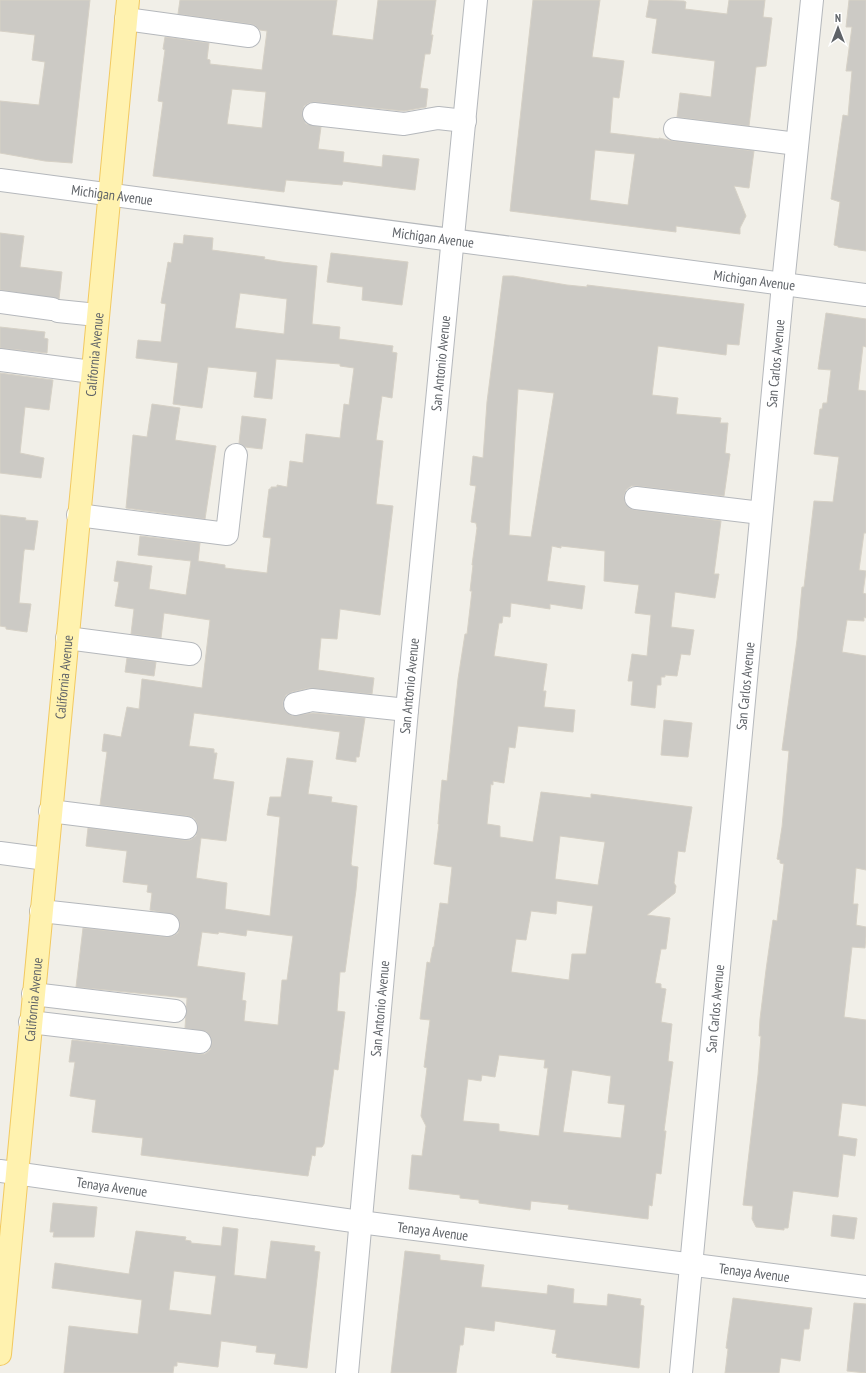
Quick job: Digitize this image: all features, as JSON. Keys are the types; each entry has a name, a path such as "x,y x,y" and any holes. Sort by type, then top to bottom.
{"main road":[{"name":"California Avenue","path":"0,1354 8,1172 33,994 127,9"}],"street":[{"name":"San Antonio Avenue","path":"346,1373 407,710 476,0"},
{"name":"San Carlos Avenue","path":"681,1373 761,513 812,0"},
{"path":"127,9 249,36"},
{"path":"314,114 404,124 438,118 465,121"},
{"path":"675,129 798,144"},
{"name":"Michigan Avenue","path":"0,180 866,295"},
{"path":"0,302 97,315"},
{"path":"0,360 92,372"},
{"path":"78,514 227,534 236,455"},
{"path":"636,498 761,513"},
{"path":"67,638 190,654"},
{"path":"295,704 312,700 407,710"},
{"path":"50,811 186,828"},
{"path":"0,853 46,859"},
{"path":"41,911 168,925"},
{"path":"33,994 175,1011"},
{"path":"30,1022 200,1042"},
{"name":"Tenaya Avenue","path":"8,1172 360,1222 866,1287"}],"building":[{"path":"0,0 90,0 72,163 45,161 0,153 0,101 39,105 45,62 32,60 35,35 0,31"},
{"path":"180,0 337,0 332,35 373,40 378,0 436,0 430,54 425,54 420,88 428,89 426,107 404,111 315,102 304,106 302,113 306,124 321,127 318,149 344,152 343,162 382,167 383,155 419,159 415,190 343,181 342,185 286,180 284,192 153,176 163,102 158,101 165,50 163,49 165,37 209,43 207,59 210,60 210,64 262,70 267,31 260,30 251,24 178,14","holes":["232,89 266,92 262,128 227,124"]},
{"path":"533,0 600,0 592,57 624,61 619,98 613,97 610,133 754,151 749,188 734,186 746,216 740,228 740,234 676,226 676,232 510,211","holes":["595,150 635,154 628,205 590,200"]},
{"path":"649,0 684,1 686,2 685,9 727,14 729,0 765,0 763,17 772,18 766,66 756,67 749,126 677,117 680,93 711,97 715,61 652,53 657,19 646,17"},
{"path":"849,0 866,0 866,251 838,247 834,245 840,202 831,199 843,115 848,116 852,71 846,71 852,27 846,27"},
{"path":"0,233 24,236 20,267 62,272 59,299 0,290"},
{"path":"184,235 213,238 212,250 265,257 264,259 282,262 317,266 312,324 340,327 339,339 393,346 392,352 397,353 392,398 382,396 376,440 383,441 376,504 393,506 380,615 340,609 337,639 321,638 318,670 374,678 372,694 309,688 286,695 283,701 283,706 286,712 292,716 313,713 365,718 359,757 356,757 356,762 336,759 340,732 194,713 189,746 214,749 214,753 217,753 213,779 234,782 226,841 201,838 196,878 227,883 225,909 270,916 280,817 267,815 270,797 281,797 287,758 313,761 308,794 332,797 331,802 357,806 351,864 352,866 358,867 345,972 340,972 337,1011 345,1012 338,1070 334,1069 324,1144 322,1147 316,1147 315,1156 312,1155 308,1176 141,1155 143,1138 92,1132 96,1100 70,1096 75,1062 69,1062 72,1040 199,1054 205,1054 210,1050 212,1043 211,1037 207,1032 185,1028 187,998 76,987 83,928 167,937 178,933 180,926 179,920 175,915 150,910 152,893 147,892 148,885 123,882 127,851 86,846 88,828 184,840 190,840 196,836 198,829 194,818 188,816 100,805 107,752 102,751 104,734 121,737 127,707 139,709 142,679 202,688 210,620 164,613 161,638 131,634 134,609 115,606 119,582 114,581 117,561 152,566 149,589 186,595 191,561 138,555 140,536 200,543 198,561 225,565 225,568 267,573 271,538 263,537 269,489 271,489 271,487 277,487 277,485 287,487 290,461 303,463 306,434 340,438 344,404 349,405 354,368 340,366 340,364 276,359 272,399 254,397 257,372 208,367 202,408 173,404 178,363 136,358 138,340 161,342 166,304 161,303 168,262 171,263 174,243 183,244","holes":["240,293 287,299 284,334 235,328","247,930 293,936 287,980 282,980 278,1025 244,1021 246,1001 242,1000 245,973 197,966 202,932 218,934 219,932 246,936"]},
{"path":"331,253 408,262 402,305 362,300 363,287 327,282"},
{"path":"503,276 513,276 567,285 587,287 587,285 744,304 739,345 727,344 726,355 658,346 652,395 678,398 676,414 721,418 720,423 728,423 725,453 730,454 724,496 631,486 626,490 624,496 625,503 629,508 635,510 721,521 714,574 719,574 715,598 675,592 671,627 694,630 690,655 681,654 677,676 665,675 665,677 661,677 661,685 657,685 655,708 631,705 633,681 628,681 632,654 647,656 651,615 635,613 639,585 604,581 605,551 552,546 547,581 585,586 582,609 550,604 550,609 511,603 510,617 503,616 502,623 499,623 494,656 547,664 543,691 546,691 544,707 575,710 573,732 518,726 515,748 509,747 504,783 493,781 493,785 491,784 487,824 500,826 500,837 533,842 541,792 591,798 591,794 692,807 685,852 678,851 674,883 676,886 675,893 647,915 670,918 666,949 661,949 655,983 661,984 661,988 666,989 661,1022 672,1024 668,1061 673,1062 664,1131 666,1131 661,1174 656,1173 652,1206 649,1205 648,1219 568,1209 569,1205 531,1201 530,1210 479,1203 479,1200 460,1198 460,1195 409,1189 412,1155 422,1156 426,1126 421,1116 427,1068 424,1067 430,1020 420,1019 427,962 430,963 434,947 440,903 448,904 452,867 434,864 442,780 447,781 458,679 465,634 467,634 472,591 470,591 472,565 477,528 476,523 471,522 476,486 470,485 473,456 483,458 487,402","holes":["518,389 554,393 531,537 509,535","560,836 605,842 598,885 555,879","557,901 593,906 586,954 572,954 569,980 511,972 516,939 526,940 531,911 556,914","499,1055 545,1060 544,1068 548,1068 539,1136 499,1131 499,1124 463,1121 468,1079 481,1081 482,1075 495,1077","572,1070 611,1076 608,1103 625,1105 621,1138 563,1132"]},
{"path":"826,313 866,319 866,347 863,346 858,390 866,391 866,533 864,533 859,570 866,571 863,593 866,594 866,618 864,617 864,621 847,620 842,652 866,656 866,870 856,868 853,904 858,904 856,925 866,927 866,937 865,948 852,947 844,1017 866,1020 866,1106 842,1103 838,1136 857,1139 855,1156 843,1154 838,1197 793,1191 788,1228 784,1228 784,1230 756,1227 752,1219 753,1206 743,1205 758,1075 761,1036 759,1036 760,1019 773,920 777,921 784,864 780,863 780,860 777,859 782,827 789,751 782,750 797,640 802,587 804,587 814,501 833,502 839,457 814,454 820,409 822,409 823,403 827,403 831,370 818,369"},
{"path":"0,327 45,332 44,338 48,339 47,353 0,348"},
{"path":"0,373 53,380 49,410 25,407 20,453 44,458 41,478 0,473"},
{"path":"152,404 180,408 175,440 216,446 205,519 126,508 133,435 147,437"},
{"path":"242,416 266,419 262,449 245,447 239,443"},
{"path":"0,515 38,521 34,550 25,549 24,551 19,603 31,604 27,632 6,629 6,627 0,626"},
{"path":"127,658 156,662 154,676 125,672"},
{"path":"664,720 692,723 688,757 661,755"},
{"path":"53,1203 97,1207 94,1237 53,1237 54,1232 50,1232"},
{"path":"833,1215 857,1218 854,1239 831,1236"},
{"path":"223,1227 238,1229 234,1275 266,1279 271,1241 315,1246 314,1251 320,1252 307,1368 274,1364 276,1354 256,1352 257,1346 221,1341 218,1367 177,1362 177,1366 174,1366 173,1373 64,1373 69,1326 138,1334 142,1300 52,1288 55,1263 129,1274 136,1231 186,1237 185,1240 191,1241 191,1243 221,1246","holes":["174,1271 216,1276 211,1315 169,1310"]},
{"path":"405,1251 440,1255 440,1260 484,1265 481,1287 547,1294 548,1285 574,1289 573,1303 607,1306 608,1294 641,1299 640,1305 644,1306 639,1368 556,1357 557,1354 552,1353 556,1330 495,1321 494,1331 465,1327 463,1345 460,1345 456,1373 391,1373"},
{"path":"733,1298 812,1308 809,1329 804,1329 800,1361 781,1358 779,1373 725,1373 728,1349 726,1348"},
{"path":"854,1303 866,1304 866,1373 847,1371"}]}
